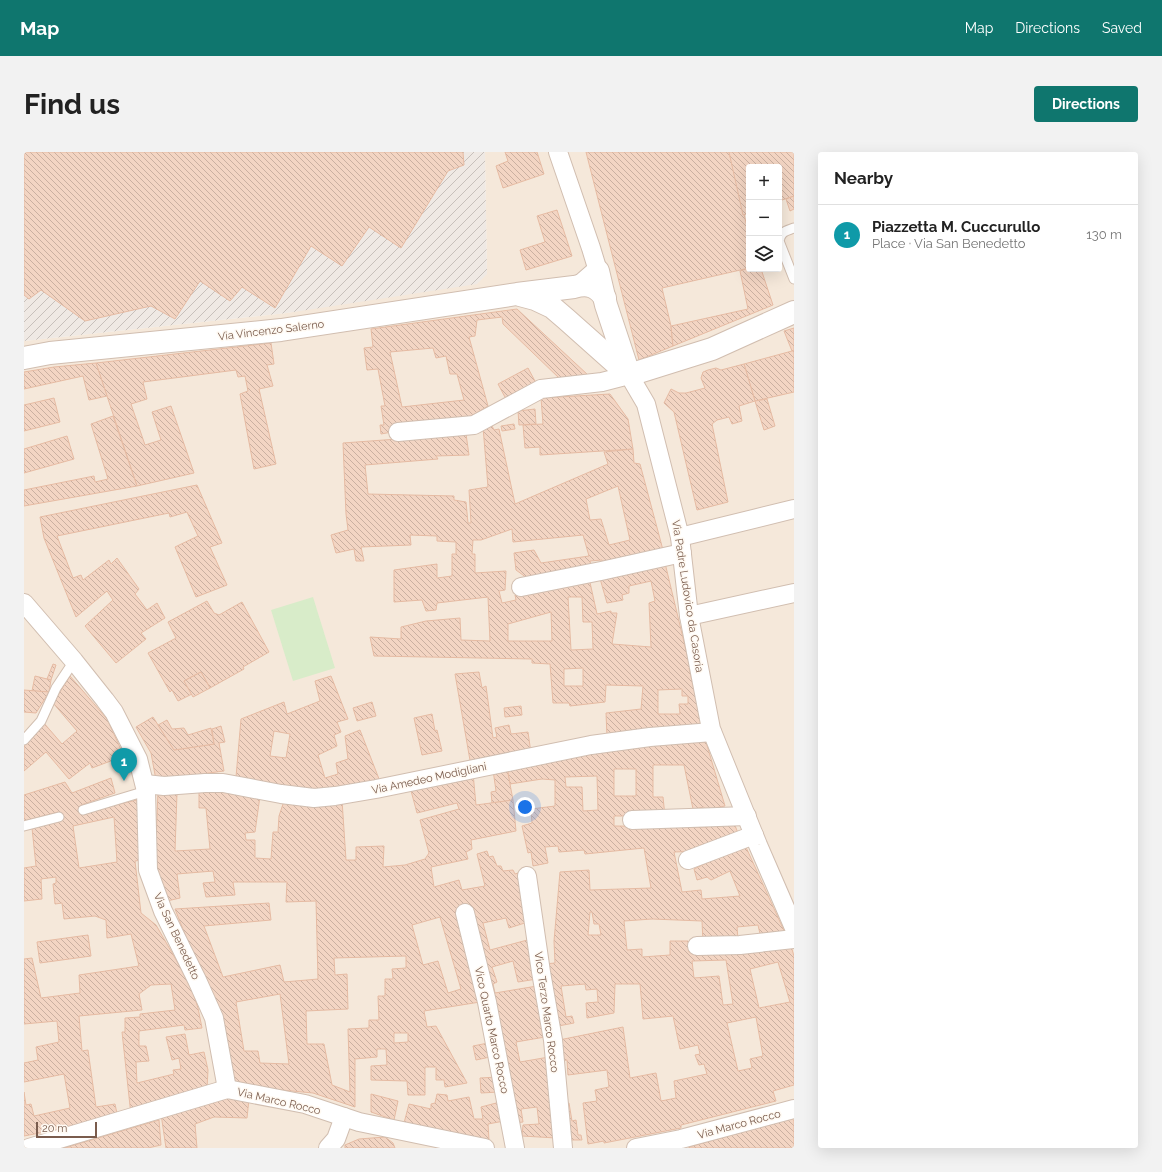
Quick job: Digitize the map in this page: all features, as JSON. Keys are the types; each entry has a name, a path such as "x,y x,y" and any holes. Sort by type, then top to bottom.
{"street":[{"path":"558,152 591,248 585,281 569,292 562,305 563,312 569,321 578,327 592,327 603,319 606,312 606,302"},
{"path":"585,281 606,302 629,375"},
{"name":"Via Vincenzo Salerno","path":"24,358 50,353 281,330 517,294 585,281"},
{"path":"517,294 535,299 552,307 629,375"},
{"path":"398,432 474,425 541,389 602,382 629,375 712,348 794,312"},
{"name":"Via Padre Ludovico da Casoria","path":"629,375 646,404 681,545 689,616 712,732 794,929"},
{"path":"521,587 601,571 794,509"},
{"path":"689,616 794,593"},
{"name":"Via San Benedetto","path":"24,603 74,661 114,712 138,760 146,787 148,870 163,911 214,1018 227,1089"},
{"name":"Via Amedeo Modigliani","path":"146,787 223,783 281,794 314,798 335,796 376,790 591,745 650,737 712,732"},
{"path":"632,820 747,816"},
{"path":"688,860 754,835"},
{"name":"Vico Terzo Marco Rocco","path":"527,876 541,972 553,1040 563,1148"},
{"name":"Vico Quarto Marco Rocco","path":"465,914 487,1002 515,1148"},
{"path":"697,946 740,945 794,929"},
{"name":"Via Marco Rocco","path":"29,1148 227,1089 305,1104 413,1141 485,1148"},
{"name":"Via Marco Rocco","path":"636,1148 683,1144 794,1109"},
{"path":"328,1148 336,1139 344,1117"}],"lane":[{"path":"793,272 779,240 780,235 784,231 794,228"},
{"path":"24,740 41,721 56,688 74,661"},
{"path":"83,810 146,787"},
{"path":"24,826 59,817"}],"shaded area":[{"path":"24,152 485,152 487,274 477,284 287,313 24,341"},
{"path":"485,152 794,152 794,1148 24,1148 24,341 287,313 487,274"}],"green space":[{"path":"313,597 335,668 293,681 271,610"}],"building":[{"path":"24,152 463,152 464,165 448,171 401,248 369,227 342,266 311,246 275,308 242,287 230,301 200,281 175,319 151,306 85,321 41,290 29,299 24,295"},
{"path":"505,152 537,152 544,174 503,188 496,166 508,161"},
{"path":"586,152 729,152 746,223 746,269 662,288 671,326 673,346 639,360"},
{"path":"729,152 794,152 794,196 782,200 782,164 746,164 746,214 743,215"},
{"path":"794,196 794,209 790,211 786,199"},
{"path":"557,210 572,256 526,270 520,250 545,242 537,216"},
{"path":"746,269 746,272 762,272 773,305 673,346 671,326 748,309 740,271"},
{"path":"517,309 588,375 560,379 503,324 502,317 477,320 475,336 469,337 488,406 468,418 381,434 380,425 384,425 381,406 385,406 378,369 367,370 364,348 373,347 371,329","holes":["433,348 436,358 446,356 450,374 457,374 464,400 402,407 390,352"]},
{"path":"794,328 794,351 792,351 784,331"},
{"path":"271,343 274,364 267,365 273,386 259,389 276,464 254,469 240,394 248,391 245,376 238,377 236,370 143,382 147,399 131,404 145,445 161,440 152,412 171,406 194,473 137,486 96,363"},
{"path":"794,351 794,392 755,401 744,364"},
{"path":"96,363 107,396 89,400 83,376 24,389 24,372 54,367"},
{"path":"744,364 755,401 739,406 742,421 732,424 729,417 717,420 712,424 728,502 697,510 674,412 664,403 671,389 679,393 686,393 705,388 701,378 703,372 716,368 721,370"},
{"path":"528,368 536,383 506,399 498,384"},
{"path":"610,394 628,419 633,449 540,455 540,447 525,448 523,425 543,424 541,398"},
{"path":"54,398 60,422 24,431 24,405"},
{"path":"767,399 775,426 764,430 755,401"},
{"path":"535,409 536,424 519,425 518,411"},
{"path":"113,416 137,486 24,506 24,490 94,476 95,482 108,479 91,424"},
{"path":"514,424 515,429 502,431 501,426"},
{"path":"492,426 494,430 499,429 515,504 608,464 604,452 633,449 634,463 640,464 663,550 603,563 602,560 590,561 591,566 527,578 516,570 514,553 534,550 541,563 589,556 583,535 513,542 512,529 481,540 473,540 472,554 475,554 475,573 506,571 505,590 499,591 502,603 516,600 515,595 549,584 589,578 597,614 611,611 611,613 617,613 612,644 651,647 649,603 655,601 651,581 629,586 629,593 622,595 623,600 607,603 599,575 665,563 703,728 607,737 606,713 641,709 643,686 606,685 605,702 570,706 569,703 553,703 550,664 532,663 532,659 374,656 370,637 401,639 401,627 426,621 460,618 461,640 490,641 488,597 437,603 436,610 426,611 422,600 394,602 394,570 437,564 437,578 452,576 452,554 456,554 456,542 437,541 437,536 410,535 411,545 361,547 364,561 356,561 354,549 336,553 331,535 348,530 343,443 466,434 469,455 436,456 438,459 365,465 368,494 454,496 454,500 466,502 468,523 471,523 469,490 488,487 483,427","holes":["618,486 630,540 609,545 601,519 590,520 586,499","568,597 582,597 583,622 592,622 593,649 571,650","551,612 552,641 508,641 508,624","583,668 583,686 564,686 564,669","682,689 682,696 688,696 688,704 679,704 680,714 658,714 658,690"]},
{"path":"67,436 74,459 24,473 24,449"},
{"path":"197,485 222,543 210,547 227,585 196,597 175,547 198,536 187,512 170,517 169,513 57,536 73,578 81,575 83,580 109,560 111,564 117,558 139,589 135,594 147,610 157,603 165,618 141,633 146,639 116,663 85,626 113,600 107,591 76,617 44,538 40,517"},
{"path":"207,601 214,613 219,615 242,602 269,652 243,667 244,669 210,688 201,672 191,677 184,681 192,694 178,701 172,690 170,692 148,653 176,638 168,622"},
{"path":"53,664 56,665 51,680 47,679"},
{"path":"201,672 210,688 193,697 184,681"},
{"path":"479,672 482,688 486,686 493,738 497,737 495,728 509,725 511,734 528,732 531,753 471,766 455,674"},
{"path":"35,676 51,680 49,692 32,691"},
{"path":"70,676 107,719 124,756 92,768 90,763 69,779 46,752 24,771 24,744 43,722 62,744 77,731 53,703"},
{"path":"331,676 348,719 337,722 341,732 334,735 337,746 318,755 325,778 338,774 336,763 348,759 345,736 360,730 381,784 306,791 236,777 241,719 284,702 287,714 320,701 315,681","holes":["274,731 290,734 286,758 270,756"]},
{"path":"24,690 49,692 36,713 24,712"},
{"path":"372,702 376,716 357,721 353,708"},
{"path":"521,706 522,715 505,717 504,708"},
{"path":"432,714 435,731 437,730 442,751 422,755 414,718"},
{"path":"153,717 174,750 214,744 212,729 221,726 225,742 219,743 224,771 156,780 151,753 136,727"},
{"path":"167,720 172,729 184,728 188,735 211,728 214,744 174,750 158,725"},
{"path":"706,742 725,806 704,810 704,807 693,809 684,765 653,765 653,797 663,797 665,816 614,816 614,826 708,827 708,823 734,823 740,838 700,845 701,851 674,852 682,892 701,890 702,899 740,896 730,871 711,880 707,877 697,880 694,869 745,845 786,935 761,938 758,925 737,927 738,939 703,943 702,921 652,919 624,921 627,950 642,949 642,957 670,955 670,941 688,941 689,952 791,946 794,956 794,1085 773,1091 776,1101 681,1125 681,1128 604,1143 604,1141 588,1144 583,1103 597,1101 595,1090 609,1087 607,1070 568,1075 567,1060 560,1061 559,1040 623,1027 630,1078 656,1073 661,1101 676,1098 674,1081 707,1074 704,1064 699,1065 695,1055 700,1054 698,1045 680,1049 673,1016 643,1019 640,984 615,984 614,1013 587,1018 586,1003 598,1002 597,989 586,990 585,984 561,986 566,1017 572,1016 574,1023 553,1027 544,964 555,963 554,941 560,872 589,870 590,890 651,888 644,848 585,854 584,850 559,852 558,846 545,847 548,863 533,866 531,852 528,853 522,826 532,823 531,809 555,806 555,780 542,779 510,784 507,768 656,743","holes":["614,769 636,769 636,796 614,796","597,776 598,810 583,811 582,787 566,787 565,777","590,912 592,912 594,924 599,924 601,935 588,935","726,960 733,1004 723,1005 719,976 694,978 692,961","778,962 790,1002 759,1008 750,969","756,1017 763,1056 750,1059 752,1068 738,1071 727,1023"]},
{"path":"507,768 513,800 492,803 491,792 496,791 493,770"},
{"path":"473,773 476,805 513,800 516,831 471,840 472,849 466,852 468,859 431,867 434,887 459,880 462,890 485,886 477,854 487,851 489,857 493,856 497,866 501,866 503,871 513,870 515,874 518,873 531,921 509,928 506,918 483,923 490,950 531,939 537,979 518,982 513,961 492,967 497,982 493,984 495,993 537,986 545,1037 516,1042 520,1062 549,1057 556,1138 522,1136 523,1125 539,1124 537,1107 521,1109 523,1122 514,1123 465,909 455,911 480,1002 424,1011 427,1027 436,1026 467,1083 445,1087 444,1080 436,1080 436,1067 425,1067 425,1095 408,1095 407,1081 371,1080 371,1066 387,1065 386,1049 377,1049 377,1057 355,1059 355,1107 313,1093 229,1085 212,1003 175,909 269,903 271,920 204,926 223,977 280,965 284,982 318,979 316,901 286,902 287,882 233,882 235,895 206,897 203,883 215,882 213,871 177,874 180,898 167,901 155,868 158,791 177,793 175,851 210,849 206,808 199,808 199,788 260,796 255,832 245,833 246,840 255,840 255,858 271,859 273,832 278,832 279,816 284,801 342,800 346,860 356,860 356,847 384,846 383,867 405,865 425,859 429,853 420,820 459,809 457,803 417,813 410,787","holes":["440,917 461,989 448,993 438,961 423,965 412,925","406,956 406,968 392,969 393,979 385,979 385,996 378,996 379,1020 369,1020 369,1028 348,1029 350,1092 332,1085 324,1044 307,1044 306,1011 348,1009 347,974 335,975 334,958","280,994 289,1064 260,1063 258,1051 244,1051 236,1002","394,1033 408,1033 408,1042 394,1043"]},
{"path":"111,778 115,793 81,805 84,812 137,800 141,860 135,861 141,913 156,925 190,984 198,1008 202,1028 185,1030 184,1025 139,1031 139,1046 146,1046 149,1061 136,1062 137,1083 174,1074 173,1070 181,1069 179,1058 172,1060 166,1037 185,1034 189,1055 204,1052 208,1070 207,1089 131,1115 122,1032 125,1032 125,1018 140,1017 140,1014 175,1010 171,984 151,985 139,994 142,1010 79,1016 82,1051 88,1050 96,1107 115,1104 118,1118 24,1136 24,1092 26,1105 31,1104 34,1116 70,1108 64,1074 24,1082 24,1063 38,1060 36,1047 59,1042 57,1021 24,1024 24,959 32,958 41,998 80,993 79,975 139,966 131,934 107,938 106,920 95,916 64,919 62,903 55,904 53,884 56,883 56,877 41,879 42,899 24,901 24,868 36,866 32,828 59,817 58,812 24,821 24,795 65,782 72,793","holes":["114,817 117,862 79,868 73,826"]},
{"path":"88,935 91,956 40,963 37,942"},
{"path":"488,1043 490,1057 476,1060 473,1046"},
{"path":"498,1077 499,1092 481,1093 480,1078"},
{"path":"226,1093 249,1099 247,1118 214,1117 195,1124 197,1148 166,1148 161,1114"},
{"path":"371,1094 398,1101 394,1120 371,1112"},
{"path":"437,1094 447,1095 448,1101 469,1097 474,1119 483,1119 481,1107 500,1102 504,1121 488,1124 489,1140 404,1123 409,1104 431,1109 431,1104 435,1103"},
{"path":"569,1103 572,1121 576,1120 578,1135 581,1135 582,1140 570,1140 563,1104"},
{"path":"792,1118 794,1121 794,1148 689,1148 689,1147"},
{"path":"159,1120 161,1145 148,1148 64,1148"},
{"path":"385,1137 393,1143 395,1148 345,1148 345,1145 359,1139"}],"place":[{"name":"Piazzetta M. Cuccurullo","path":"124,781"}]}
